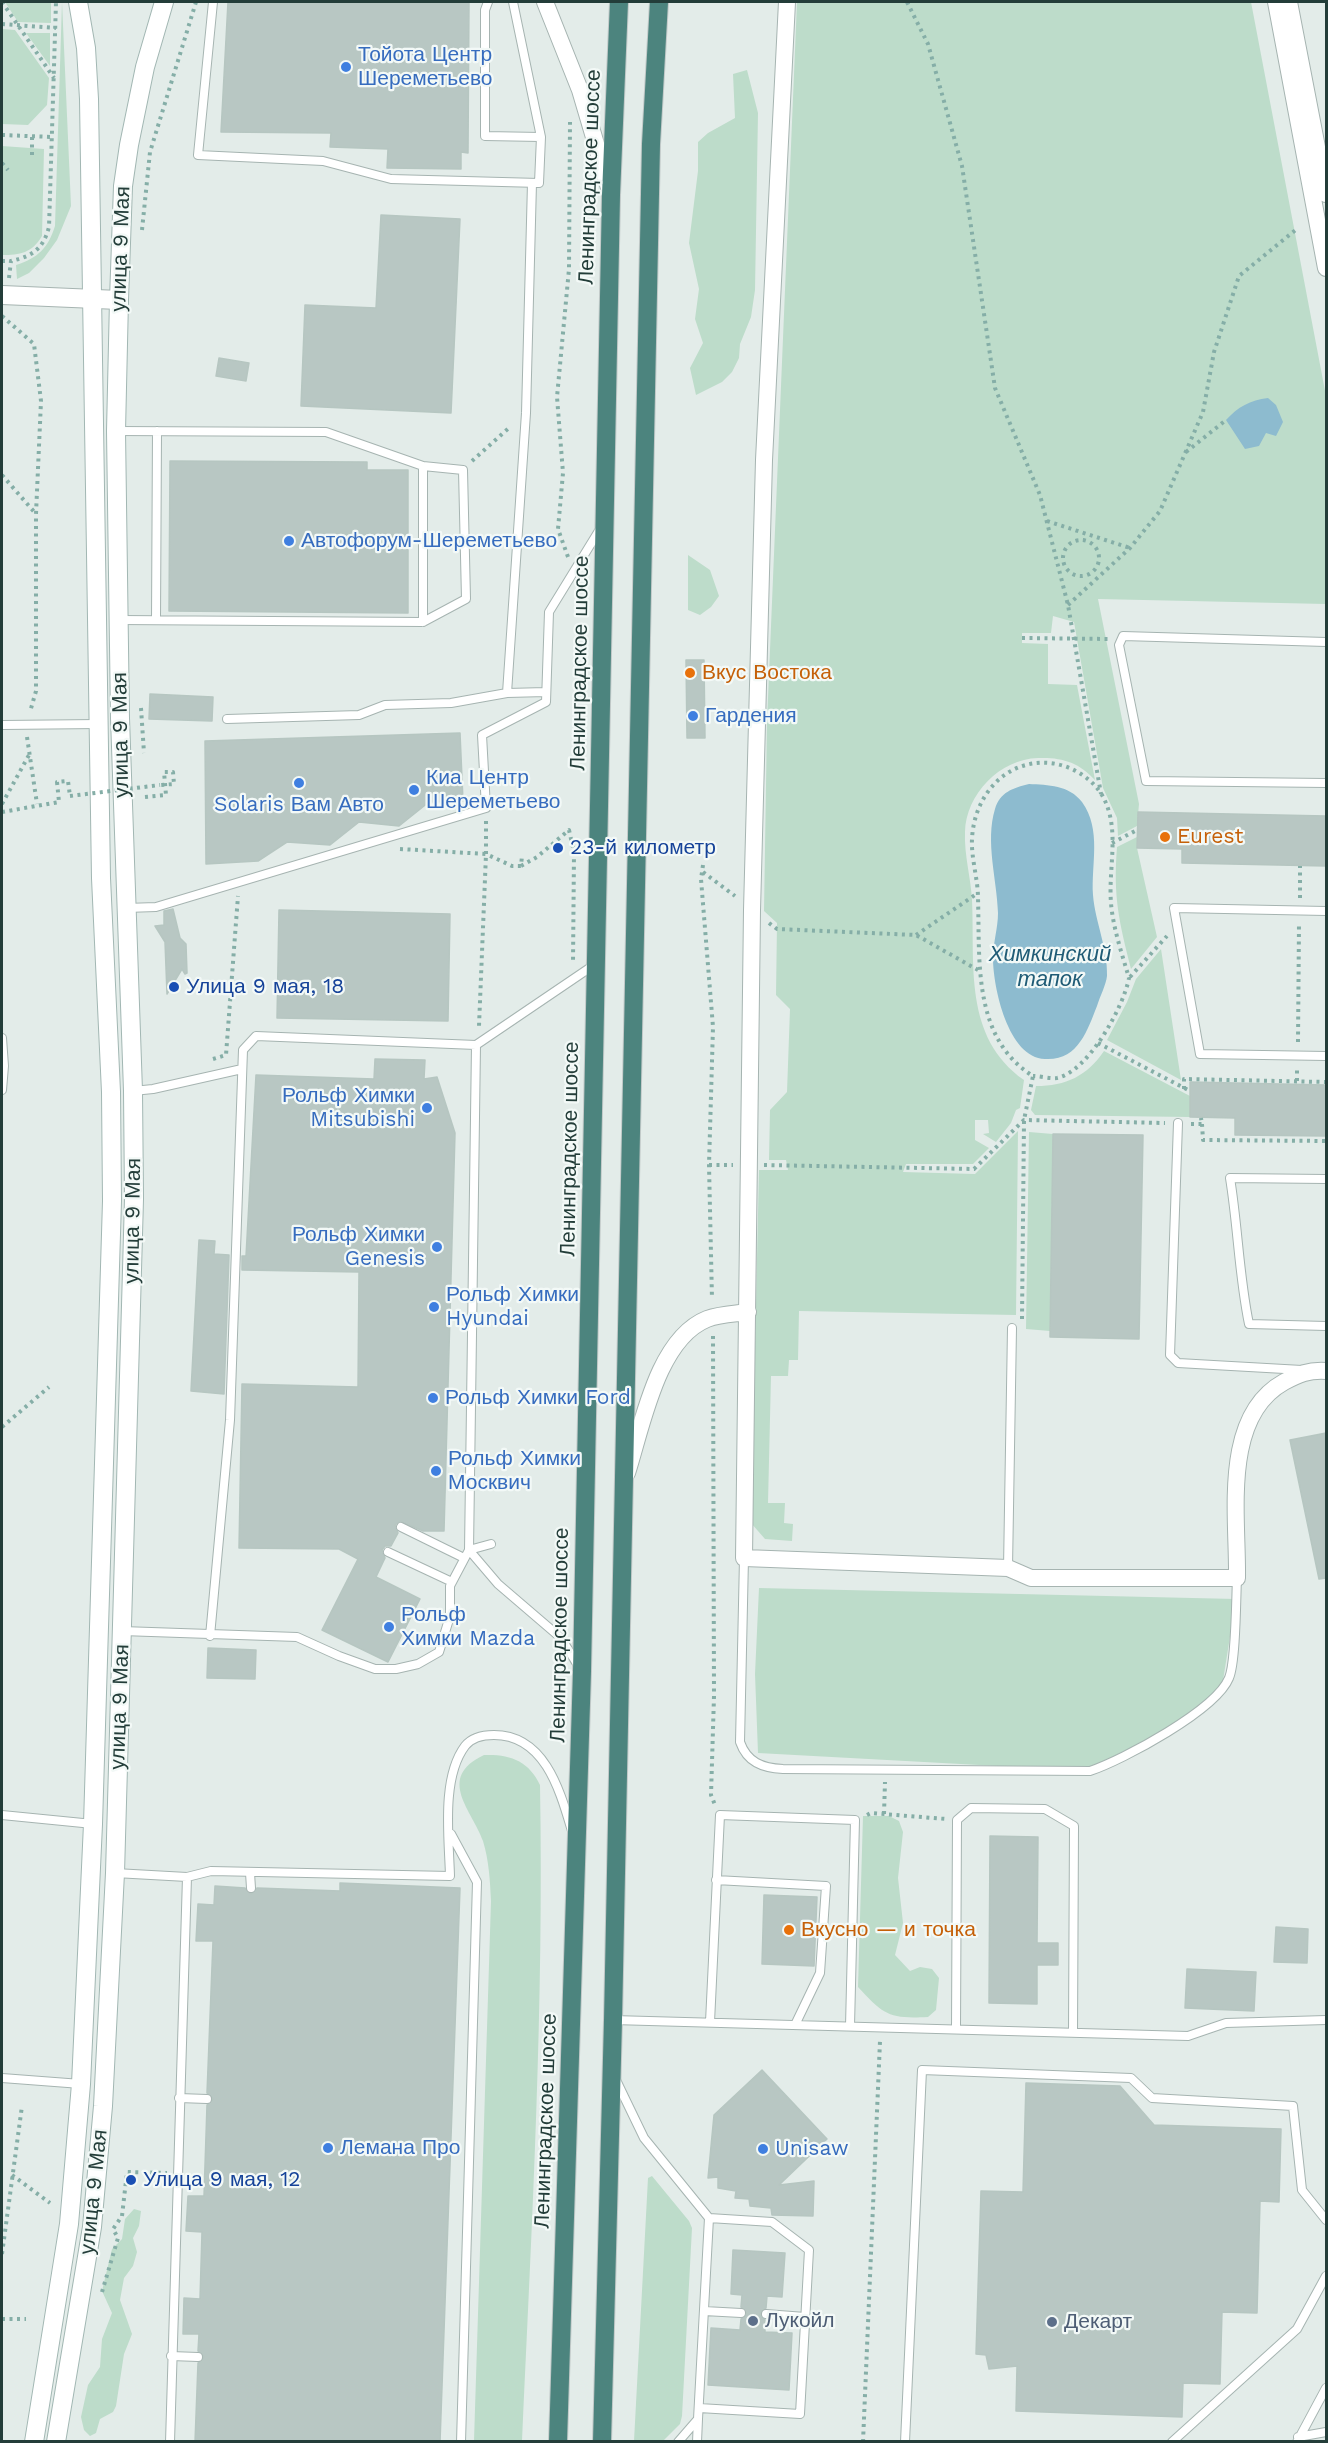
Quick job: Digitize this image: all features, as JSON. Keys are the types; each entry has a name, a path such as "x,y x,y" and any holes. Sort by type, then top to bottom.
{"highway":[{"name":"Ленинградское шоссе","path":"558,2442 582,1671 611,195 619,2"},
{"path":"602,2442 625,1479 651,144 659,2"}],"main road":[{"name":"улица 9 Мая","path":"34,2442 69,2224 81,2084 93,1824 112,1200 99,724 89,99 86,48 78,2"},
{"name":"улица 9 Мая","path":"56,2442 92,2226 103,2106 115,1874 134,1199 134,1091 126,908 119,620 116,430 119,300 123,186 129,146 143,77 164,2"},
{"path":"5,287 92,300 119,300"}],"street":[{"path":"545,2 580,90 611,195"},
{"path":"787,2 764,459 752,910 744,1558 1008,1568 1031,1578 1237,1578 1238,1461 1245,1427 1272,1389 1305,1370 1326,1371"},
{"path":"1276,2 1326,268"},
{"path":"1289,2 1326,194"},
{"path":"625,1479 652,1396 676,1344 695,1326 713,1318 748,1312"}],"lane":[{"path":"213,2 198,155 323,161 391,179 539,183 541,137 513,2"},
{"path":"488,2 485,10 485,136 541,137"},
{"path":"507,693 526,413 532,183"},
{"path":"116,430 326,432 423,466 463,470 466,599 423,622 119,620"},
{"path":"156,620 157,431"},
{"path":"423,466 423,622"},
{"path":"126,908 156,907 486,808 482,735 546,702 549,612 606,520"},
{"path":"1326,642 1123,636 1119,645 1146,781 1326,783"},
{"path":"227,719 359,715 386,705 451,703 507,693 546,692"},
{"path":"2,726 99,724"},
{"path":"1326,911 1174,908 1200,1054 1326,1056"},
{"path":"210,1636 230,1420 243,1050 256,1036 477,1044 597,963"},
{"path":"2,1038 4,1066 2,1090"},
{"path":"122,1631 210,1636 297,1637 375,1669 396,1669 428,1660 438,1652 450,1616 452,1582 469,1550 477,1044"},
{"path":"134,1091 153,1089 242,1069"},
{"path":"1178,1123 1170,1355 1178,1363 1305,1370"},
{"path":"1326,1179 1230,1178 1238,1232 1240,1279 1249,1324 1326,1326"},
{"path":"1008,1568 1012,1328"},
{"path":"401,1527 464,1558"},
{"path":"469,1550 491,1544"},
{"path":"469,1550 498,1584 561,1638 582,1671"},
{"path":"388,1552 452,1582"},
{"path":"744,1558 740,1742 744,1753 754,1762 768,1768 1090,1771 1108,1765 1180,1723 1221,1693 1230,1676 1237,1578"},
{"path":"115,1874 187,1877 211,1871 450,1876 449,1783 465,1745 482,1735 501,1735 533,1749 547,1767 559,1789 577,1850"},
{"path":"956,2029 957,1820 971,1808 1044,1809 1074,1826 1073,2033"},
{"path":"2,1815 93,1824"},
{"path":"710,2022 720,1815 855,1820 850,2026"},
{"path":"449,1831 477,1882 461,2442"},
{"path":"250,1873 251,1888"},
{"path":"416,1875 416,1886"},
{"path":"170,2442 187,1877"},
{"path":"716,1880 826,1886 820,1973 795,2025"},
{"path":"613,2020 1188,2036 1226,2023 1326,2020"},
{"path":"611,2070 644,2138 709,2218 697,2442"},
{"path":"905,2442 922,2070 1131,2078 1152,2098 1293,2106 1302,2190 1326,2220"},
{"path":"2,2078 81,2084"},
{"path":"179,2098 207,2099"},
{"path":"699,2408 800,2414 809,2250 772,2222 709,2218"},
{"path":"1172,2442 1297,2330 1326,2276"},
{"path":"704,2311 741,2313"},
{"path":"766,2314 805,2317"},
{"path":"171,2356 198,2357"},
{"path":"1297,2439 1326,2388"},
{"path":"678,2442 698,2419"},
{"path":"1297,2439 1326,2432"}],"path":[{"path":"2,2 55,79"},
{"path":"2,261 30,256 40,249 50,227 56,2"},
{"path":"142,238 150,152 196,2"},
{"path":"907,2 928,44 962,166 995,388 1040,495 1068,605 1101,794 1113,825 1111,904 1129,978 1127,989 1098,1043 1083,1062 1071,1072 1056,1078 1033,1076 1008,1055 983,1002 979,971 978,893 971,842 974,823 987,792 1003,775 1030,763 1061,764 1088,779 1101,794"},
{"path":"2,24 56,28"},
{"path":"570,115 568,303 557,397 563,473 558,529 573,572"},
{"path":"2,135 53,137"},
{"path":"32,136 32,155"},
{"path":"2,163 8,170"},
{"path":"1068,605 1130,548 1160,511 1203,412 1214,352 1239,276 1298,228"},
{"path":"5,287 11,261"},
{"path":"2,315 34,344 41,401 36,514 36,691 25,727 38,804"},
{"path":"463,470 526,413"},
{"path":"1185,452 1226,420"},
{"path":"2,475 36,514"},
{"path":"1046,520 1130,548"},
{"path":"1088,541 1090,534"},
{"path":"1078,540 1088,541 1095,546 1100,556 1095,570 1087,575 1075,575 1064,562 1063,556 1068,546 1078,540"},
{"path":"1057,564 1064,562"},
{"path":"1095,570 1100,576"},
{"path":"1022,638 1122,639"},
{"path":"140,697 144,753"},
{"path":"2,804 30,754"},
{"path":"2,812 59,802 57,782 68,781 70,796 160,785 167,785 174,784 172,771 164,772 165,784 166,795 145,797"},
{"path":"477,1044 486,808"},
{"path":"392,849 486,854 512,866 521,866 537,857 569,830 574,852 573,979"},
{"path":"1111,843 1137,830"},
{"path":"521,866 522,856"},
{"path":"703,865 713,1027 709,1165 713,1318 711,1795 720,1815"},
{"path":"1297,1082 1300,866"},
{"path":"702,872 777,929 916,934 979,971"},
{"path":"205,1062 226,1055 238,895 249,892"},
{"path":"916,934 978,893"},
{"path":"1129,978 1178,924"},
{"path":"1098,1043 1190,1091"},
{"path":"1022,1321 1024,1120 1033,1076"},
{"path":"1184,1089 1184,1079 1326,1082"},
{"path":"1201,1118 1203,1140 1326,1141"},
{"path":"709,1165 974,1169 1024,1120 1202,1124"},
{"path":"2,1426 49,1387"},
{"path":"884,1814 885,1769"},
{"path":"855,1820 871,1813 957,1820"},
{"path":"863,2442 881,2027"},
{"path":"2,2254 22,2106"},
{"path":"113,2229 122,2216 127,2172 151,2172"},
{"path":"12,2175 50,2203"},
{"path":"2,2319 26,2319"}],"green space":[{"path":"5,2 51,2 51,23 18,22"},
{"path":"62,2 71,206 57,240 44,258 29,273 17,279 16,265 41,251 55,226"},
{"path":"797,2 1251,2 1326,396 1326,604 1098,599 1139,804 1137,826 1118,836 1117,818 1103,788 1074,622 1053,616 1051,633 1022,633 1022,643 1048,644 1048,684 1077,685 1095,780 1083,769 1062,760 1038,758 1024,760 998,772 979,792 971,805 967,818 965,841 972,900 976,998 991,1043 1004,1063 1024,1080 1020,1108 1016,1110 1011,1123 996,1142 983,1134 989,1133 988,1120 975,1120 975,1140 989,1148 973,1164 906,1164 903,1172 975,1174 1018,1131 1016,1315 799,1311 798,1360 789,1360 788,1376 771,1376 768,1503 785,1503 784,1523 793,1524 792,1541 765,1539 751,1523 759,1170 788,1170 786,1160 769,1160 770,1110 787,1092 790,1009 776,995 777,923 764,911 767,722"},
{"path":"2,29 15,30 49,78 47,105 28,125 2,124"},
{"path":"26,33 50,33 50,66"},
{"path":"747,70 758,113 755,290 751,317 740,344 739,358 732,372 722,382 696,395 690,368 703,343 695,319 699,289 689,243 698,171 698,142 708,133 735,118 733,74"},
{"path":"2,146 44,149 42,236 25,252 2,255"},
{"path":"688,555 710,570 719,596 711,607 700,615 688,610"},
{"path":"1137,837 1137,848 1157,937 1131,969 1118,909 1116,865 1117,847"},
{"path":"1161,949 1181,1080 1107,1040 1136,979"},
{"path":"1104,1051 1190,1096 1190,1117 1035,1115 1031,1110 1036,1086 1057,1084 1075,1078 1090,1067"},
{"path":"1029,1132 1053,1134 1050,1331 1026,1329"},
{"path":"759,1588 1236,1599 1221,1693 1109,1765 1090,1771 758,1753 755,1674"},
{"path":"484,1755 502,1756 518,1761 530,1770 540,1785 539,2031 522,2441 474,2441 491,1901 485,1848 461,1795 460,1784 462,1774 469,1764"},
{"path":"863,1816 889,1816 899,1821 903,1832 898,1878 903,1923 895,1955 910,1971 920,1967 932,1969 939,1978 936,2010 928,2017 904,2017 888,2013 874,2004 858,1987"},
{"path":"652,2176 689,2221 692,2228 682,2416 680,2424 663,2441 634,2441 648,2178"},
{"path":"134,2209 141,2211 139,2226 133,2238 137,2252 133,2266 124,2278 120,2300 132,2334 124,2354 116,2406 113,2412 100,2419 96,2433 90,2436 84,2430 81,2417 88,2385 100,2367 102,2339 112,2313 102,2291 112,2249 122,2239 125,2219"}],"water":[{"path":"1268,398 1276,405 1283,422 1276,436 1266,433 1259,446 1245,449 1226,420 1245,405"},
{"name":"Химкинский тапок","path":"1029,784 1065,789 1077,796 1088,813 1094,836 1094,905 1107,966 1105,983 1080,1043 1066,1055 1045,1059 1032,1056 1021,1047 1012,1034 1000,1002 994,971 993,952 998,913 991,847 992,822 1000,798 1013,789"}],"building":[{"name":"Тойота Центр Шереметьево","path":"228,2 469,2 468,153 461,152 461,169 387,168 388,149 330,147 331,133 221,132"},
{"path":"381,215 460,219 451,413 301,406 305,305 376,308"},
{"path":"219,358 249,363 246,381 216,376"},
{"name":"Автофорум-Шереметьево","path":"170,461 367,462 367,470 408,470 408,613 169,611"},
{"path":"686,660 704,660 705,738 687,738"},
{"path":"150,694 213,697 212,721 149,719"},
{"path":"460,733 463,801 429,802 399,826 359,822 330,845 287,842 258,861 206,864 205,741"},
{"path":"1138,812 1326,816 1326,866 1182,863 1182,849 1137,848"},
{"path":"173,909 180,938 186,944 187,973 185,974 182,969 167,994 165,942 155,926 164,925 164,911"},
{"path":"279,910 450,914 448,1021 277,1018"},
{"path":"375,1059 425,1060 424,1079 437,1077 455,1133 444,1531 423,1531 400,1521 395,1525 398,1533 391,1546 385,1546 382,1550 385,1558 376,1577 420,1599 388,1662 322,1630 358,1559 339,1549 239,1548 242,1384 358,1387 359,1272 242,1270 242,1256 246,1256 256,1075 374,1079"},
{"path":"1190,1082 1326,1085 1326,1136 1235,1135 1235,1118 1190,1117"},
{"path":"1053,1134 1143,1135 1139,1339 1050,1337"},
{"path":"199,1240 215,1241 214,1254 229,1255 224,1394 191,1391"},
{"path":"1326,1433 1326,1578 1319,1579 1290,1440"},
{"path":"208,1648 256,1650 255,1679 207,1678"},
{"path":"990,1836 1038,1837 1037,1943 1058,1943 1058,1965 1037,1965 1037,2004 989,2003"},
{"name":"Лемана Про","path":"340,1883 460,1888 440,2442 195,2442 198,2363 204,2357 198,2351 199,2334 183,2334 184,2298 200,2299 202,2232 186,2231 188,2196 204,2196 207,2105 213,2099 207,2093 213,1941 196,1941 198,1904 214,1905 215,1886 245,1888 251,1894 257,1888 340,1891"},
{"name":"Вкусно — и точка","path":"764,1895 817,1897 814,1966 762,1964"},
{"path":"1276,1927 1308,1929 1307,1963 1274,1962"},
{"path":"1187,1969 1256,1972 1254,2011 1185,2008"},
{"name":"Unisaw","path":"762,2070 827,2139 779,2185 814,2181 813,2216 772,2215 771,2208 750,2206 749,2199 735,2198 736,2191 718,2188 718,2177 708,2178 714,2115"},
{"path":"1026,2083 1120,2086 1154,2125 1281,2129 1279,2202 1260,2201 1257,2313 1222,2312 1220,2384 1183,2383 1182,2417 1016,2411 1017,2366 989,2369 986,2355 976,2354 981,2191 1023,2192"},
{"name":"Лукойл","path":"733,2250 785,2253 782,2297 767,2296 766,2308 760,2314 765,2320 765,2332 792,2333 789,2390 708,2385 711,2328 740,2330 741,2319 747,2314 741,2307 742,2295 731,2294"}],"place":[{"name":"Тойота Центр Шереметьево","path":"346,67"},
{"name":"Автофорум-Шереметьево","path":"289,541"},
{"name":"Вкус Востока","path":"690,673"},
{"name":"Гардения","path":"693,716"},
{"name":"Solaris Вам Авто","path":"299,783"},
{"name":"Киа Центр Шереметьево","path":"414,790"},
{"name":"Eurest","path":"1165,837"},
{"name":"23-й километр","path":"558,848"},
{"name":"Улица 9 мая, 18","path":"174,987"},
{"name":"Рольф Химки Mitsubishi","path":"427,1108"},
{"name":"Рольф Химки Genesis","path":"437,1247"},
{"name":"Рольф Химки Hyundai","path":"434,1307"},
{"name":"Рольф Химки Ford","path":"433,1398"},
{"name":"Рольф Химки Москвич","path":"436,1471"},
{"name":"Рольф Химки Mazda","path":"389,1627"},
{"name":"Вкусно — и точка","path":"789,1930"},
{"name":"Лемана Про","path":"328,2148"},
{"name":"Unisaw","path":"763,2149"},
{"name":"Улица 9 мая, 12","path":"131,2180"},
{"name":"Лукойл","path":"753,2321"},
{"name":"Декарт","path":"1052,2322"}]}
